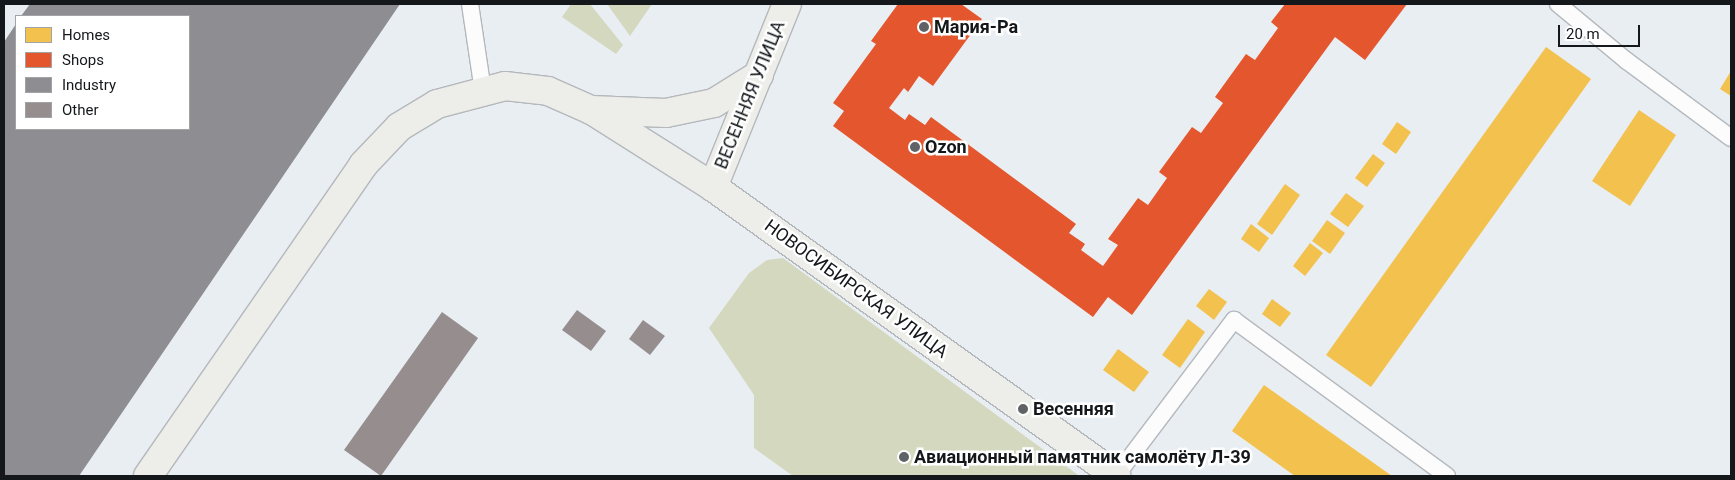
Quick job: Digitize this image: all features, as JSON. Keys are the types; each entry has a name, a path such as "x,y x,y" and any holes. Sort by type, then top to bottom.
{"main road":[{"name":"ВЕСЕННЯЯ УЛИЦА","path":"713,187 760,75 787,4"},
{"path":"148,476 363,165 399,127 437,104 505,86 548,91 591,110 676,111 714,103 760,75"},
{"name":"НОВОСИБИРСКАЯ УЛИЦА","path":"591,110 713,187 1116,476"}],"lane":[{"path":"470,4 483,91"},
{"path":"1558,4 1627,61 1731,138"},
{"path":"1116,476 1234,320 1446,476"}],"green space":[{"path":"571,4 590,4 623,45 616,54 562,17"},
{"path":"607,4 652,4 630,36"},
{"path":"783,258 1079,476 793,476 754,448 754,395 709,328 749,273 767,260"}],"building: Homes":[{"path":"1546,47 1591,79 1371,387 1326,355"},
{"path":"1731,71 1731,96 1720,89"},
{"path":"1639,110 1676,135 1630,206 1592,181"},
{"path":"1397,122 1411,132 1396,154 1382,144"},
{"path":"1373,154 1385,163 1367,187 1355,178"},
{"path":"1285,184 1300,195 1272,235 1257,224"},
{"path":"1346,193 1364,206 1348,227 1330,214"},
{"path":"1327,220 1345,233 1330,254 1312,241"},
{"path":"1251,224 1269,238 1259,252 1241,239"},
{"path":"1310,243 1323,253 1305,276 1293,266"},
{"path":"1209,289 1227,302 1214,320 1196,306"},
{"path":"1272,299 1291,313 1280,327 1262,314"},
{"path":"1188,319 1205,332 1180,368 1162,355"},
{"path":"1118,349 1149,372 1134,392 1103,370"},
{"path":"1264,385 1392,476 1295,476 1232,431"}],"building: Shops":[{"path":"898,4 961,4 982,19 933,86 919,76 908,92 904,88 889,108 905,120 909,114 925,125 931,117 1076,224 1069,233 1085,244 1081,250 1103,266 1118,245 1108,239 1138,198 1148,205 1167,178 1159,172 1192,127 1201,133 1223,103 1215,97 1246,54 1255,60 1278,28 1271,22 1285,4 1407,4 1365,60 1335,37 1132,315 1108,297 1093,317 833,126 844,111 833,103 876,44 871,41"}],"building: Industry":[{"path":"30,4 400,4 79,476 4,476 4,42 15,26 15,130 190,130 190,15 22,15"}],"building: Other":[{"path":"577,310 606,331 591,351 562,330"},
{"path":"442,312 478,338 381,476 344,450"},
{"path":"643,320 665,336 650,355 629,339"}],"place":[{"name":"Мария-Ра","path":"924,27"},
{"name":"Ozon","path":"915,147"},
{"name":"Весенняя","path":"1023,409"},
{"name":"Авиационный памятник самолёту Л-39","path":"904,457"}]}
